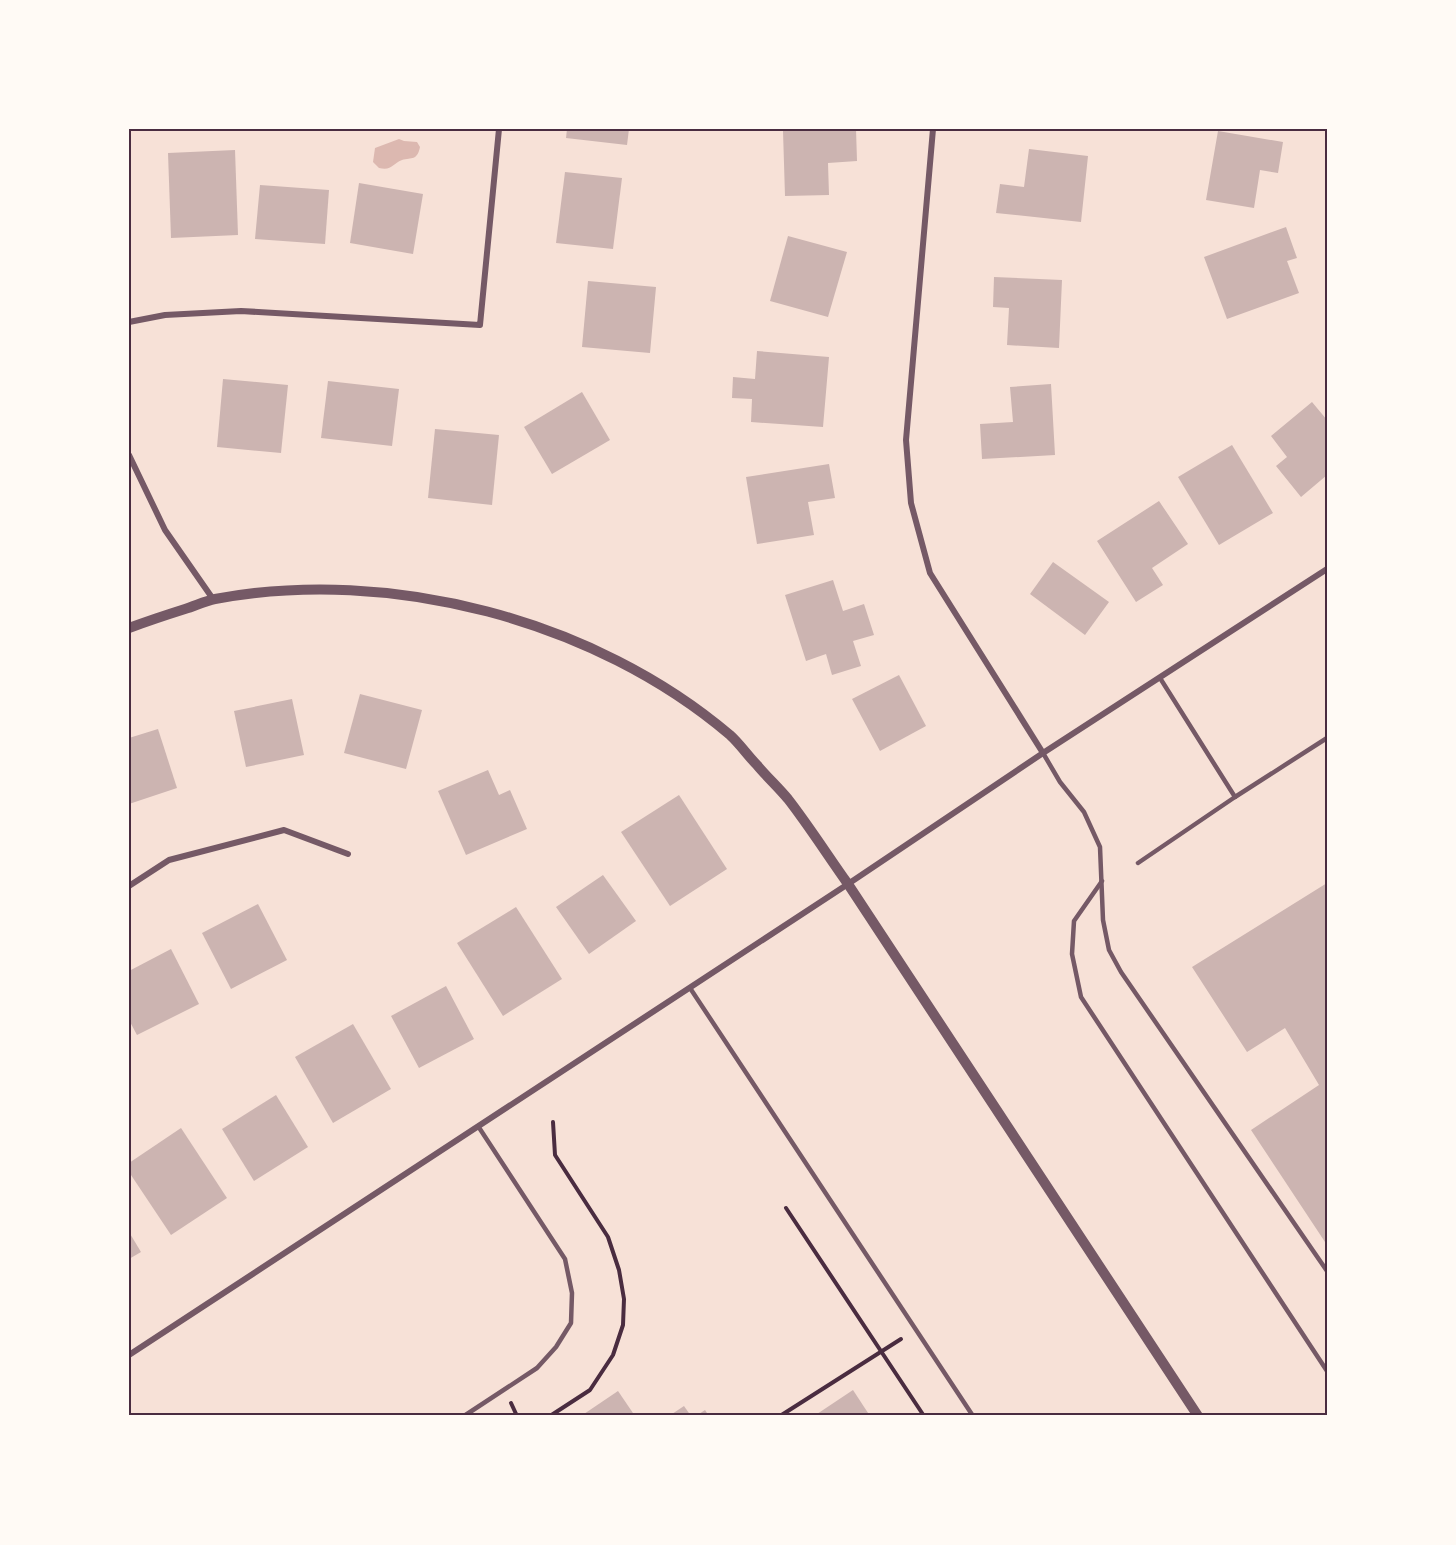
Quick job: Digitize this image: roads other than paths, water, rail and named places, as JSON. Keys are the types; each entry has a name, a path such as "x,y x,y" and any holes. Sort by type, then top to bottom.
{"street":[{"path":"129,322 165,315 241,311 480,325 499,129"},
{"path":"933,129 906,440 911,503 930,573 1043,753"},
{"path":"129,455 165,530 213,599"},
{"path":"129,1355 848,884 1043,753 1327,569"},
{"path":"129,628 213,599 288,591 346,590 405,595 467,607 523,622 574,640 629,666 678,696 731,736 788,799 848,884 1198,1416"},
{"path":"129,886 169,860 284,830 348,854"}],"lane":[{"path":"1160,678 1235,796"},
{"path":"1138,863 1235,796 1327,738"},
{"path":"1043,753 1060,782 1084,812 1100,847 1103,920 1109,950 1121,972 1327,1271"},
{"path":"1101,881 1074,921 1072,954 1081,997 1327,1371"},
{"path":"690,988 974,1416"},
{"path":"464,1416 537,1368 556,1347 571,1323 572,1293 565,1259 478,1126"}]}
